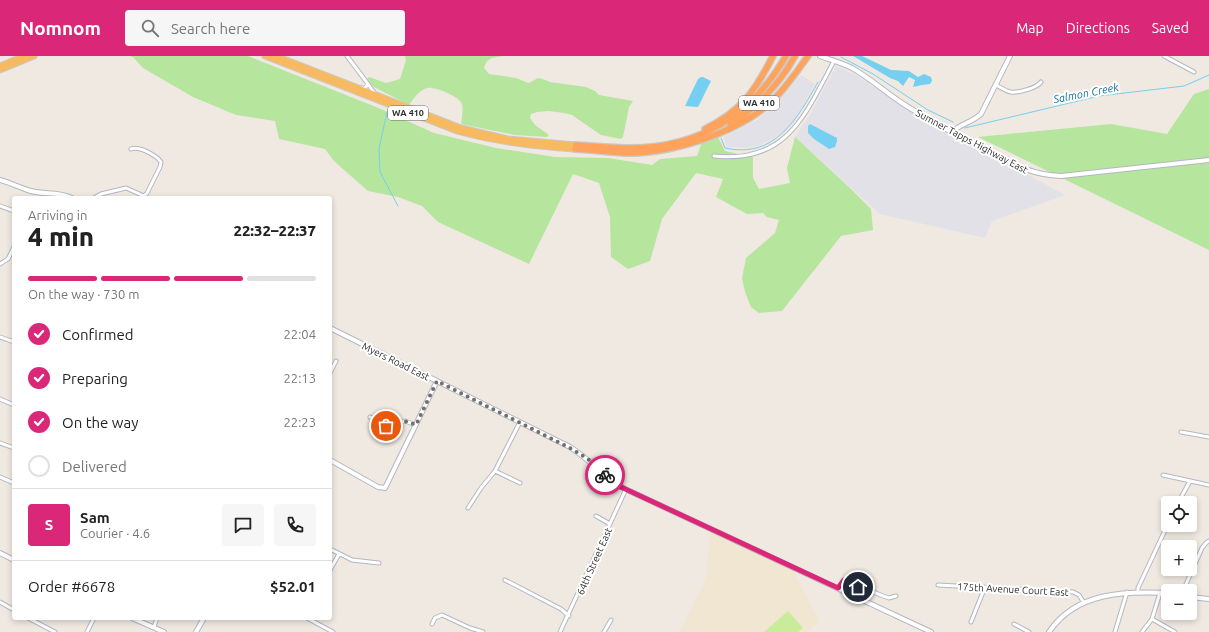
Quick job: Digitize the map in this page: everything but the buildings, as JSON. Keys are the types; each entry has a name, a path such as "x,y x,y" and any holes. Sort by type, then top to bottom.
{"highway":[{"path":"0,66 24,56"},
{"path":"0,70 34,56"},
{"name":"WA 410","path":"264,56 463,132 512,143 576,147 598,146 632,148 666,145 691,138 720,126 743,110 773,76 786,56"},
{"name":"WA 410","path":"276,56 446,123 490,136 624,152 645,151 679,146 711,136 732,123 762,100 781,77 795,56"},
{"path":"598,146 636,146 662,143 694,134 712,126 731,113 749,97 761,80 774,56"},
{"path":"711,136 736,125 770,103 808,56"}],"street":[{"path":"347,56 376,95"},
{"name":"Sumner Tapps Highway East","path":"820,56 858,72 902,103 952,132 1033,173 1047,176 1065,176 1209,160"},
{"path":"714,156 731,158 748,155 765,150 785,138 808,110 837,56"},
{"path":"952,132 959,126 973,120 980,114 1010,56"},
{"path":"1164,56 1194,72"},
{"path":"996,85 1008,91 1014,92 1033,88 1038,86 1041,82"},
{"path":"349,85 365,88 368,84"},
{"path":"98,196 126,188 144,196 147,193 161,162 158,158 138,148 131,149"},
{"path":"0,180 29,191 59,193 67,196"},
{"path":"38,196 40,192"},
{"path":"0,206 12,210"},
{"path":"1,264 8,259 12,251"},
{"name":"Myers Road East","path":"332,329 582,454 611,480 626,489 931,632"},
{"path":"0,337 12,341"},
{"path":"332,369 336,361"},
{"path":"332,461 384,489 388,484 437,381"},
{"path":"0,399 12,404"},
{"path":"370,417 390,427 405,421 416,425"},
{"path":"468,508 481,488 495,471 520,422"},
{"path":"1181,432 1209,437"},
{"path":"0,443 12,447"},
{"path":"495,471 520,483"},
{"path":"1163,475 1209,485"},
{"path":"0,476 12,482"},
{"path":"1182,496 1190,481"},
{"name":"64th Street East","path":"560,632 569,616 626,489"},
{"path":"596,516 610,524"},
{"path":"1138,592 1141,581 1164,532"},
{"path":"1186,584 1202,548 1209,541"},
{"path":"332,550 355,561 379,563"},
{"path":"0,553 12,559"},
{"path":"332,566 339,554"},
{"path":"504,580 561,610 569,616"},
{"path":"838,588 842,581 846,581 889,598 896,596"},
{"name":"175th Avenue Court East","path":"938,585 1073,592 1079,595 1084,603"},
{"path":"971,622 985,587"},
{"path":"1115,632 1127,592"},
{"path":"1049,632 1064,615 1084,603 1102,596 1127,592 1160,593 1152,619 1142,632"},
{"path":"1197,597 1209,599"},
{"path":"0,602 12,609"},
{"path":"432,624 435,618 444,616 470,628 483,632"},
{"path":"1152,619 1175,632"},
{"path":"32,620 55,632"},
{"path":"87,632 93,620"},
{"path":"137,620 164,632"},
{"path":"154,627 156,620"},
{"path":"196,632 203,620"},
{"path":"311,620 333,632"},
{"path":"604,632 611,620"},
{"path":"1014,624 1029,632"}],"shaded area":[{"path":"836,66 858,76 899,104 1065,195 992,221 985,238 880,214 795,137 811,113"},
{"path":"801,75 815,84 797,117 786,130 775,138 758,146 747,148 727,147 723,137 757,120 772,108"},
{"path":"710,531 793,570 819,621 807,632 679,632 706,580"}],"green space":[{"path":"129,56 248,56 376,107 434,133 496,148 555,157 608,158 652,165 660,159 697,156 702,142 718,137 725,151 753,157 753,178 759,189 790,183 787,168 795,137 871,209 873,230 841,236 782,311 759,313 751,307 745,292 742,278 746,258 775,233 779,220 767,217 763,213 747,214 716,197 723,179 696,173 662,219 650,261 628,269 611,257 610,217 599,183 573,174 529,264 438,222 422,206 398,197 368,191 334,161 325,149 279,139 275,121 236,115 193,97 143,68 133,57"},
{"path":"405,56 504,56 491,58 487,61 484,68 489,74 516,78 529,83 538,78 550,82 586,87 595,91 599,95 633,101 629,107 623,137 621,139 601,135 572,115 549,111 531,114 530,118 535,125 549,135 547,137 515,135 461,124 463,110 461,102 450,94 430,88 424,89 419,93 409,105 374,87 367,79 369,77 386,83 400,79 406,60"},
{"path":"1209,89 1209,250 978,137 1111,124 1167,134 1194,94"},
{"path":"788,611 803,628 798,632 764,632"}],"water":[{"path":"853,56 862,56 891,70 909,71 918,77 924,74 931,77 932,81 930,84 913,87 915,80 909,77 903,86 898,81 890,78"},
{"path":"701,77 711,81 698,107 685,106 698,79"},
{"path":"810,124 837,138 835,147 829,149 814,139 808,133 808,126"}],"waterway":[{"name":"Salmon Creek","path":"841,57 873,74 928,110 953,122"},
{"name":"Salmon Creek","path":"965,128 1099,96 1184,86 1209,75"},
{"name":"Salmon Creek","path":"721,138 725,148 742,150 758,148 771,142 793,122 818,82"},
{"name":"Salmon Creek","path":"387,112 379,149 380,172 398,206"}],"way so far":[{"path":"386,426 393,427 405,421 416,425 437,381 582,454 605,475"}],"route":[{"path":"605,475 621,487 838,588 844,580 858,587"}]}
